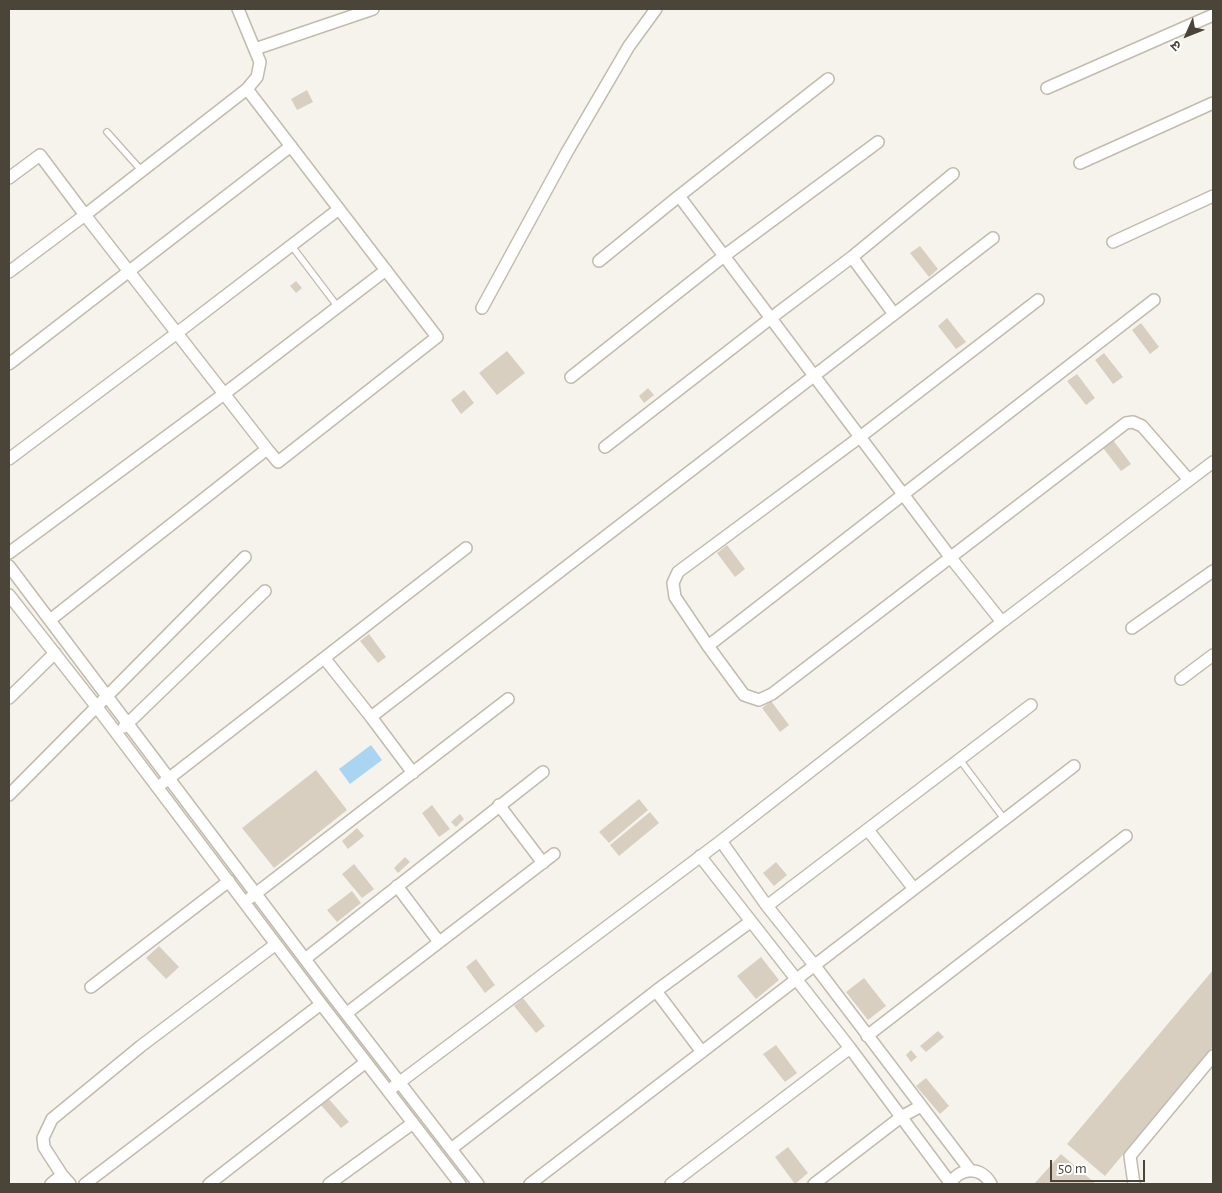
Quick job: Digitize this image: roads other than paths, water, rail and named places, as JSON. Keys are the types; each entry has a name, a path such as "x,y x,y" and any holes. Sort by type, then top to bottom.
{"street":[{"path":"9,272 247,89 257,77 260,62 238,9"},
{"path":"255,49 373,9"},
{"path":"482,308 572,144 629,46 656,9"},
{"path":"1047,88 1213,15"},
{"path":"599,261 828,79"},
{"path":"9,178 40,155 278,462 437,337 247,89"},
{"path":"1080,162 1213,103"},
{"path":"571,377 724,256 878,142"},
{"path":"9,364 291,146"},
{"path":"605,447 852,257 953,174"},
{"path":"679,196 951,558 1002,622"},
{"path":"1113,242 1213,196"},
{"path":"9,459 339,208"},
{"path":"371,717 992,238"},
{"path":"852,257 894,314"},
{"path":"9,554 224,394 386,270"},
{"path":"1038,300 678,572 673,583 675,597 744,695 759,700 772,694 1126,423 1133,422 1142,426 1189,480"},
{"path":"708,646 1154,300"},
{"path":"50,620 267,449"},
{"path":"388,1091 721,841 1002,622 1213,462"},
{"path":"158,787 466,548"},
{"path":"9,795 245,557"},
{"path":"9,566 305,959 478,1184"},
{"path":"1132,628 1213,571"},
{"path":"117,733 265,592"},
{"path":"10,598 117,733 458,1184"},
{"path":"9,698 55,653"},
{"path":"1181,679 1213,655"},
{"path":"324,659 371,717 412,773"},
{"path":"245,902 508,699"},
{"path":"767,906 1031,705"},
{"path":"530,1184 1074,766"},
{"path":"305,959 543,772"},
{"path":"499,805 543,863"},
{"path":"868,830 914,889"},
{"path":"867,1036 1126,836"},
{"path":"721,841 767,906 970,1170 982,1174 991,1184"},
{"path":"347,1014 554,854"},
{"path":"700,856 850,1048 951,1184 959,1174 970,1170"},
{"path":"91,987 229,881"},
{"path":"397,886 439,942"},
{"path":"451,1149 656,991 750,922"},
{"path":"70,1184 44,1147 43,1138 52,1119 141,1046 276,944"},
{"path":"656,991 702,1052"},
{"path":"85,1184 321,1004"},
{"path":"671,1184 850,1048"},
{"path":"1134,1184 1130,1156 1213,1056"},
{"path":"209,1184 366,1062"},
{"path":"814,1184 902,1117 921,1106"},
{"path":"329,1184 413,1123"},
{"path":"51,1184 62,1175"}],"lane":[{"path":"107,132 141,170"},
{"path":"291,246 338,307"},
{"path":"960,760 1005,820"}],"water":[{"path":"371,745 382,760 350,784 339,769"}]}
